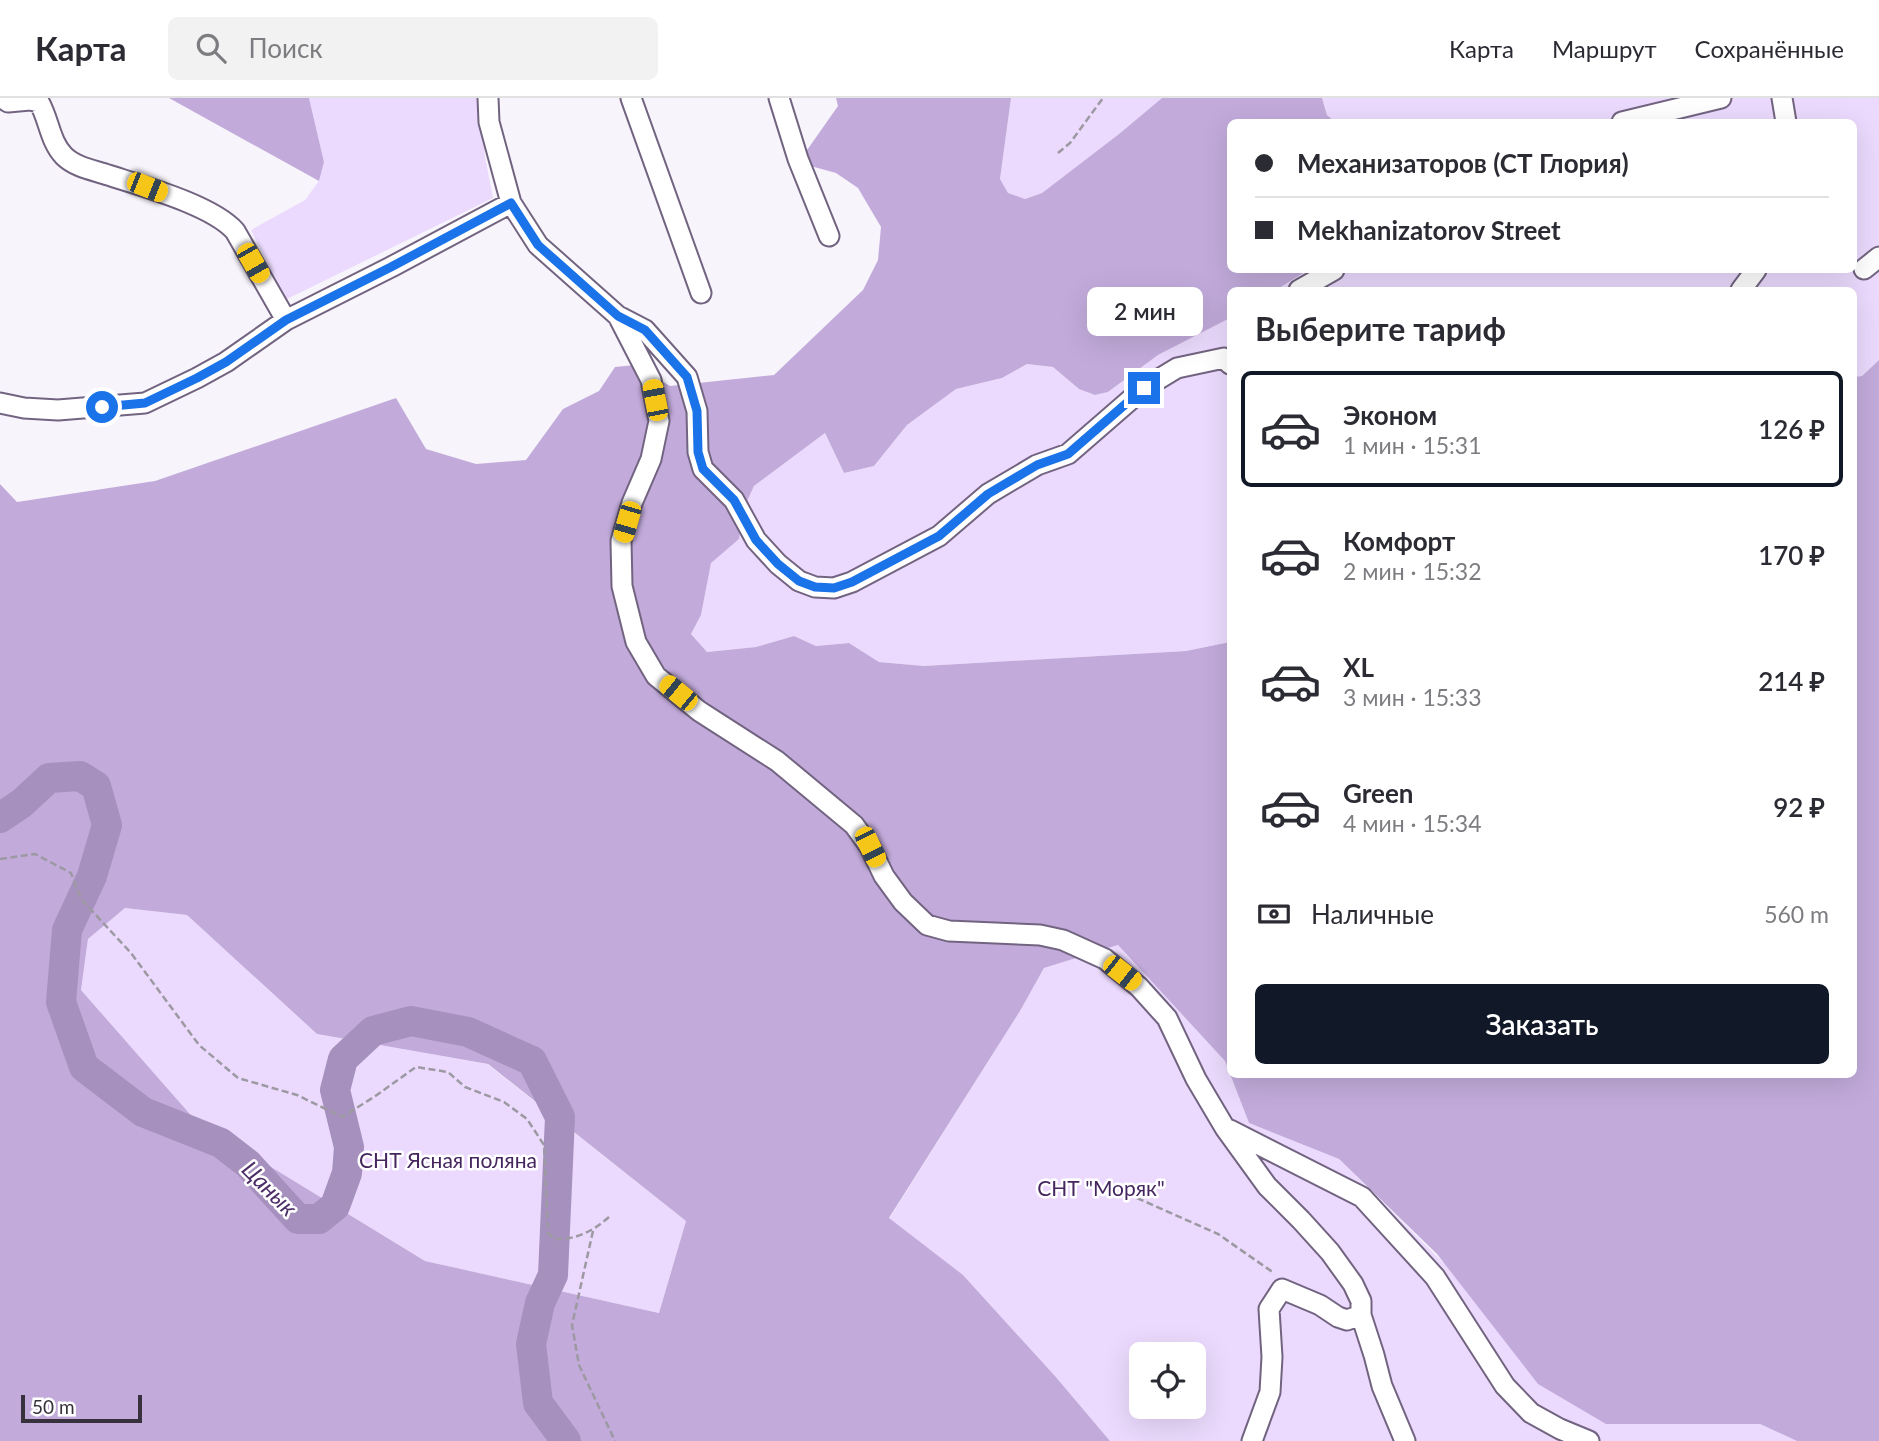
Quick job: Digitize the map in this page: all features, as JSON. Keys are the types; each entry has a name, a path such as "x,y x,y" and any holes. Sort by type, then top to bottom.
{"street":[{"path":"2,98 8,102 39,102 56,145 78,165 147,187 227,222 235,231 286,320"},
{"path":"488,98 489,122 511,203 538,245 618,316 645,330 687,377 697,411 698,452 703,469 734,500 756,540 778,564 799,581 815,587 834,588 852,582 939,536 988,494 1037,465 1068,454 1144,388 1177,368 1227,358"},
{"path":"631,98 701,293"},
{"path":"779,98 798,159 829,236"},
{"path":"1634,119 1721,98"},
{"path":"1782,98 1786,119"},
{"path":"0,403 58,410 145,403 226,362 286,320 511,203"},
{"path":"1304,287 1329,273"},
{"path":"618,316 651,380 659,421 651,459 632,503 621,541 622,586 636,642 656,676 699,711 777,761 854,825 870,847 884,876 903,902 927,925 949,931 1040,935 1063,940 1105,960 1139,986 1167,1018 1196,1079 1267,1186 1330,1252 1353,1284 1362,1301 1361,1315 1382,1386 1405,1441"},
{"path":"1226,1128 1362,1197 1435,1278 1505,1386 1531,1413 1589,1441"},
{"path":"1252,1441 1270,1392 1272,1357 1269,1309 1282,1289 1347,1320 1361,1315"}],"path":[{"path":"1058,153 1070,143 1103,98"},
{"path":"0,859 35,854 71,873 81,899 131,953 199,1045 239,1078 297,1095 342,1117 416,1067 448,1072 465,1087 504,1102 527,1119 544,1144 548,1233 555,1240 565,1240 593,1231 609,1217"},
{"path":"1137,1198 1218,1234 1279,1277 1282,1289"},
{"path":"593,1231 572,1325 579,1365 615,1441"}],"green space":[{"path":"309,98 479,98 485,157 493,198 285,300 251,230 305,200 319,181 324,162"},
{"path":"1011,98 1162,98 1042,193 1025,199 1007,193 1000,179"},
{"path":"1322,98 1879,98 1879,360 1862,376 1857,377 1857,287 1281,287 1303,273 1857,273 1857,119 1332,119 1327,115"},
{"path":"1227,320 1227,643 1186,651 924,666 879,662 849,643 816,646 794,636 756,647 707,652 691,634 701,615 711,562 739,539 743,510 754,486 825,433 844,473 874,466 907,425 956,389 1002,378 1027,364 1053,367 1079,389 1096,395 1108,392 1158,355"},
{"name":"СНТ Ясная поляна","path":"125,908 187,915 317,1034 487,1064 686,1221 659,1313 425,1261 196,1121 81,990 88,939"},
{"name":"СНТ \"Моряк\"","path":"1118,945 1225,1061 1227,1078 1232,1078 1249,1123 1339,1159 1606,1424 1760,1424 1797,1441 1110,1441 963,1275 889,1219 1020,1011 1044,968"}],"shaded area":[{"path":"169,98 309,98 324,162 319,181"},
{"path":"836,98 1011,98 1000,179 1008,193 1025,199 1042,193 1162,98 1322,98 1327,115 1332,119 1227,119 1227,273 1303,273 1281,287 1227,287 1227,320 1158,355 1108,392 1095,395 1079,389 1053,367 1027,364 1002,378 956,389 907,425 874,466 844,473 825,433 754,486 743,510 739,539 711,563 701,615 691,634 707,652 756,647 794,636 816,646 849,643 879,662 924,666 1186,651 1227,643 1227,1066 1118,945 1044,968 1020,1011 889,1218 963,1275 1110,1441 0,1441 0,484 17,502 155,481 396,398 426,449 476,464 526,460 563,409 599,391 615,367 635,365 670,386 774,375 863,290 878,260 881,227 858,188 836,173 807,165 805,153 838,106","holes":["125,908 187,915 317,1034 488,1064 686,1221 659,1313 425,1261 196,1121 81,990 88,939"]},
{"path":"1879,360 1879,1441 1797,1441 1760,1424 1606,1424 1538,1384 1437,1254 1339,1159 1249,1123 1232,1078 1857,1078 1857,377 1862,376"}],"waterway":[{"name":"Цанык","path":"0,818 22,803 49,778 80,776 96,786 107,825 92,876 67,930 61,1002 84,1067 143,1112 221,1143 248,1164 298,1219 319,1219 335,1206 347,1173 349,1147 335,1090 343,1059 373,1031 411,1021 468,1032 532,1061 560,1117 553,1275 540,1303 531,1344 538,1403 566,1441"}],"route":[{"path":"102,407 145,403 197,378 226,362 286,320 511,203 538,245 618,316 645,330 687,377 697,411 698,452 703,469 734,500 756,540 778,564 799,581 815,587 834,588 852,582 939,536 988,494 1037,465 1068,454 1144,388"}]}
